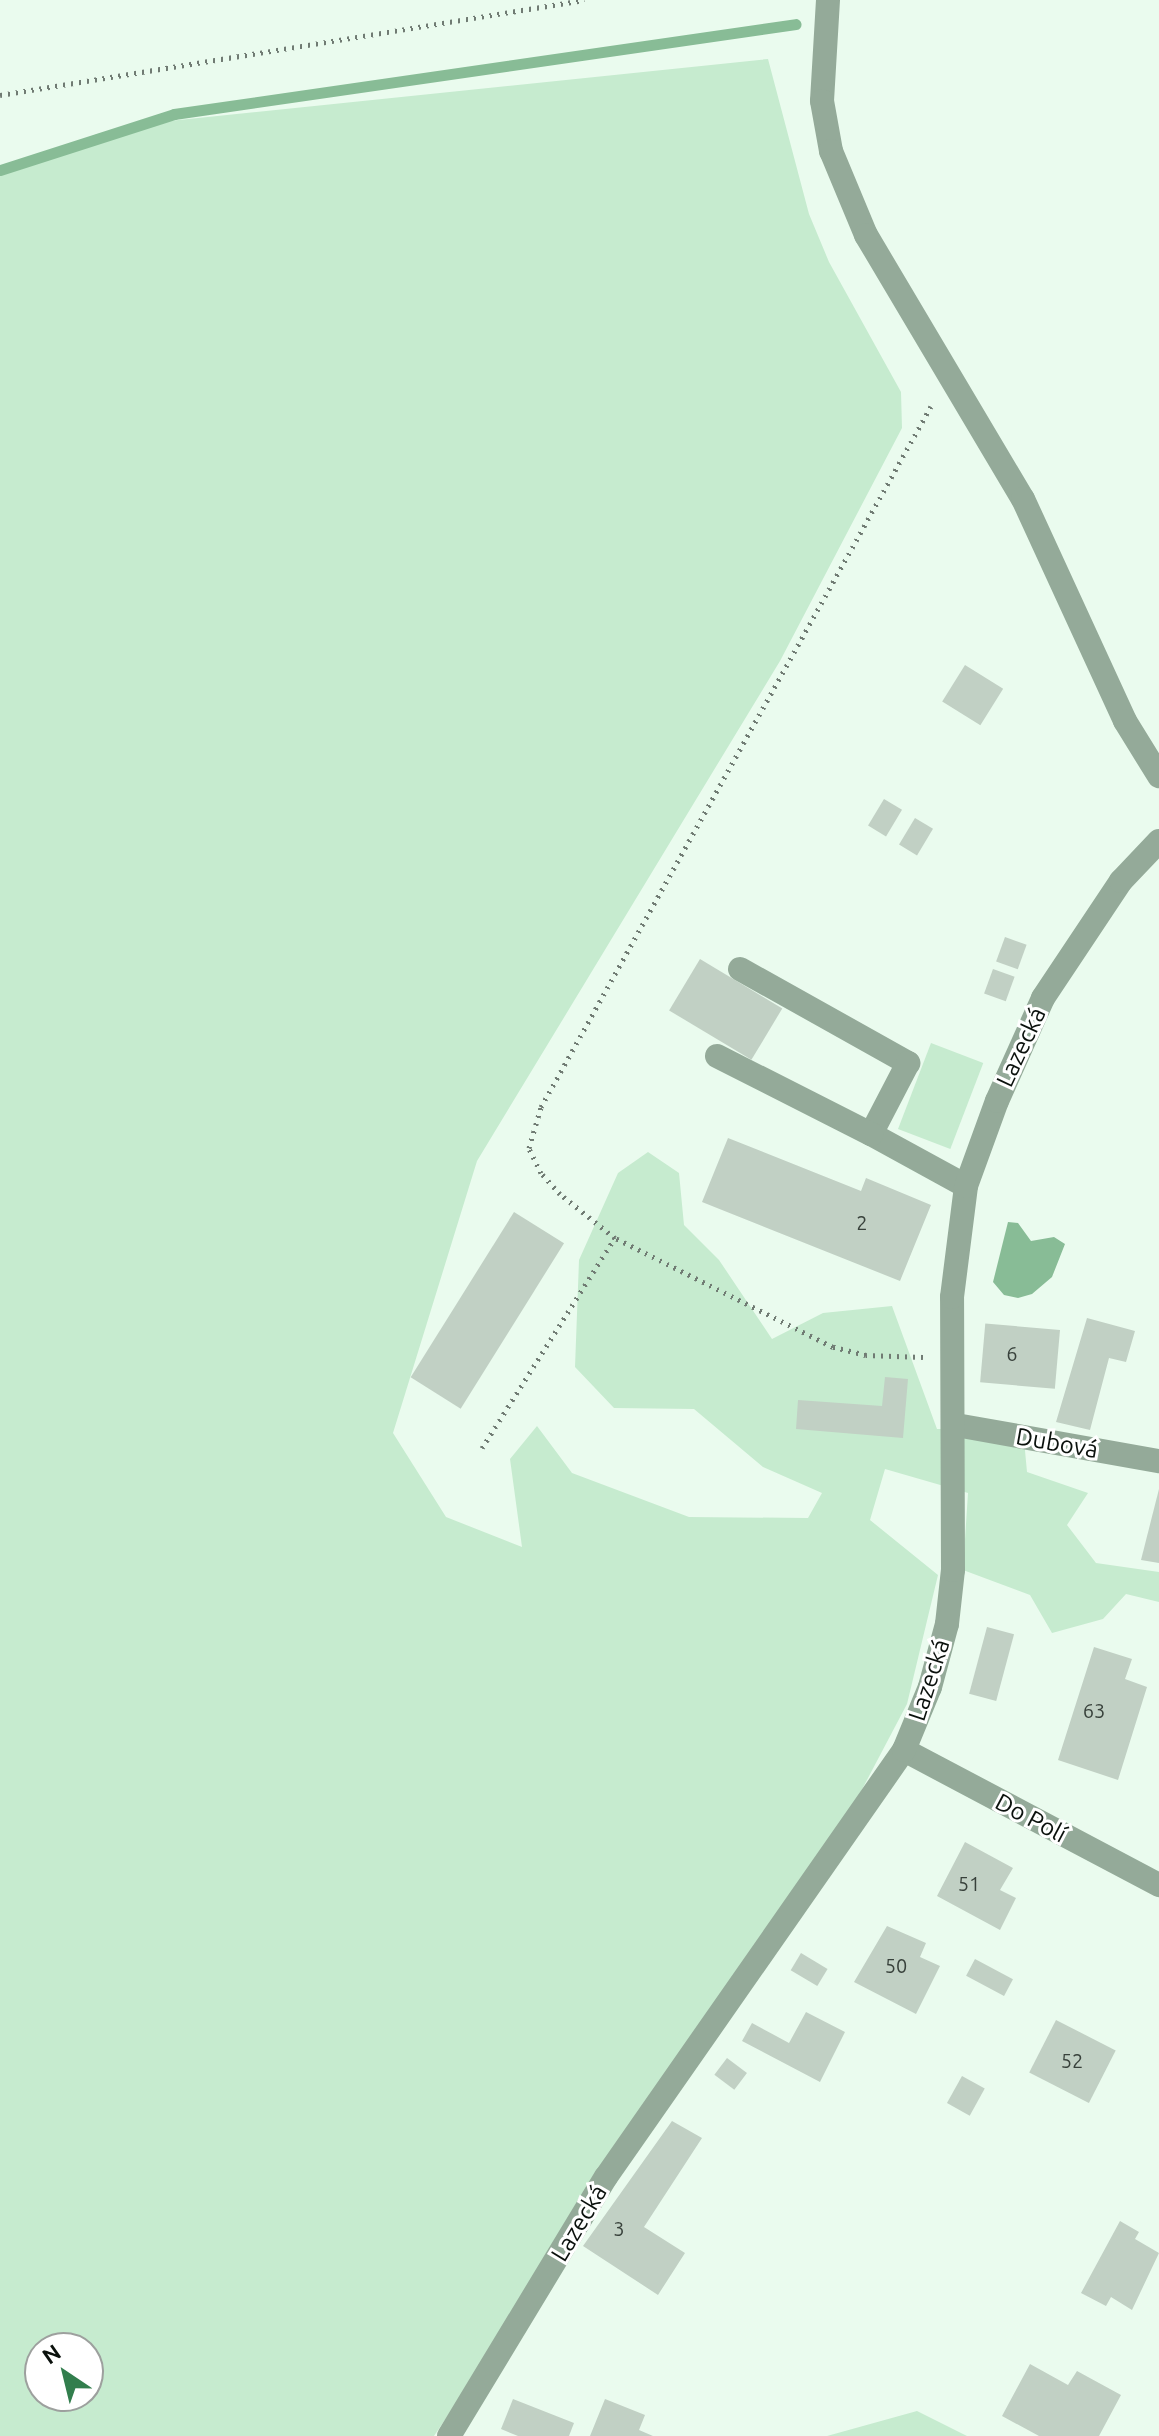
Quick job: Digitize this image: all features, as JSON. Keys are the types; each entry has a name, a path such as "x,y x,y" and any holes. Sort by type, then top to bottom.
{"street":[{"path":"828,0 822,37 824,114 831,151 866,235 1023,499 1125,721 1159,776"},
{"name":"Lazecká","path":"449,2436 606,2177 904,1750 930,1687 947,1624 956,1425 952,1297 966,1186 997,1101 1043,998 1121,881 1159,841"},
{"path":"740,969 908,1063 871,1134"},
{"path":"717,1056 966,1186"},
{"name":"Dubová","path":"956,1425 1159,1461"},
{"name":"Do Polí","path":"904,1750 1159,1885"}],"path":[{"path":"0,95 584,0"},
{"path":"482,1448 615,1238"}],"shaded area":[{"path":"768,59 809,214 829,262 901,392 902,428 780,661 477,1161 393,1433 446,1517 522,1547 510,1459 537,1426 572,1473 689,1517 808,1518 822,1493 763,1467 694,1409 614,1408 575,1367 579,1260 618,1173 648,1152 679,1173 684,1225 719,1260 772,1339 823,1313 892,1306 937,1429 1023,1429 1027,1472 1088,1493 1067,1525 1096,1563 1159,1572 1159,1602 1126,1594 1103,1619 1052,1633 1030,1595 963,1570 968,1493 885,1469 870,1520 938,1575 907,1704 848,1816 434,2436 0,2436 0,175 97,134 169,121"},
{"path":"931,1043 983,1063 950,1149 898,1129"},
{"path":"1008,1222 1018,1223 1031,1241 1054,1237 1065,1244 1052,1277 1032,1294 1018,1298 1004,1295 993,1282"},
{"path":"917,2411 967,2436 827,2436"}],"building":[{"path":"965,665 1003,689 980,725 942,701"},
{"path":"884,799 902,810 886,836 868,826"},
{"path":"915,818 933,829 917,855 899,845"},
{"path":"1005,937 1027,945 1018,969 996,961"},
{"path":"700,959 782,1008 751,1060 669,1010"},
{"path":"993,969 1015,977 1006,1001 984,993"},
{"path":"728,1138 861,1191 866,1178 931,1205 900,1281 702,1202"},
{"path":"514,1212 564,1243 461,1409 411,1377"},
{"path":"1087,1318 1135,1331 1126,1362 1109,1358 1090,1430 1056,1422"},
{"path":"985,1323 1060,1330 1055,1389 980,1382"},
{"path":"885,1377 908,1379 903,1438 796,1429 798,1400 882,1406"},
{"path":"1159,1489 1159,1563 1141,1560"},
{"path":"987,1627 1014,1634 996,1701 969,1694"},
{"path":"1094,1647 1132,1659 1125,1679 1147,1687 1118,1780 1058,1760"},
{"path":"965,1842 1013,1868 1000,1890 1016,1898 1000,1930 937,1896"},
{"path":"887,1926 926,1943 920,1957 940,1966 916,2014 854,1982"},
{"path":"801,1953 828,1969 817,1986 791,1970"},
{"path":"975,1959 1013,1979 1004,1996 966,1976"},
{"path":"806,2012 845,2032 820,2082 742,2041 752,2023 789,2043"},
{"path":"1056,2020 1116,2050 1089,2103 1029,2073"},
{"path":"727,2058 747,2073 734,2090 714,2075"},
{"path":"962,2076 985,2089 970,2116 947,2103"},
{"path":"672,2121 702,2138 644,2227 685,2253 658,2295 583,2246"},
{"path":"1120,2221 1139,2232 1135,2239 1159,2253 1132,2310 1111,2297 1106,2306 1081,2293"},
{"path":"1030,2364 1068,2385 1077,2371 1121,2395 1099,2436 1039,2436 1002,2416"},
{"path":"513,2399 574,2423 569,2436 518,2436 501,2429"},
{"path":"605,2399 645,2415 639,2430 653,2436 590,2436"}],"waterway":[{"path":"0,170 174,114 796,24"}]}
